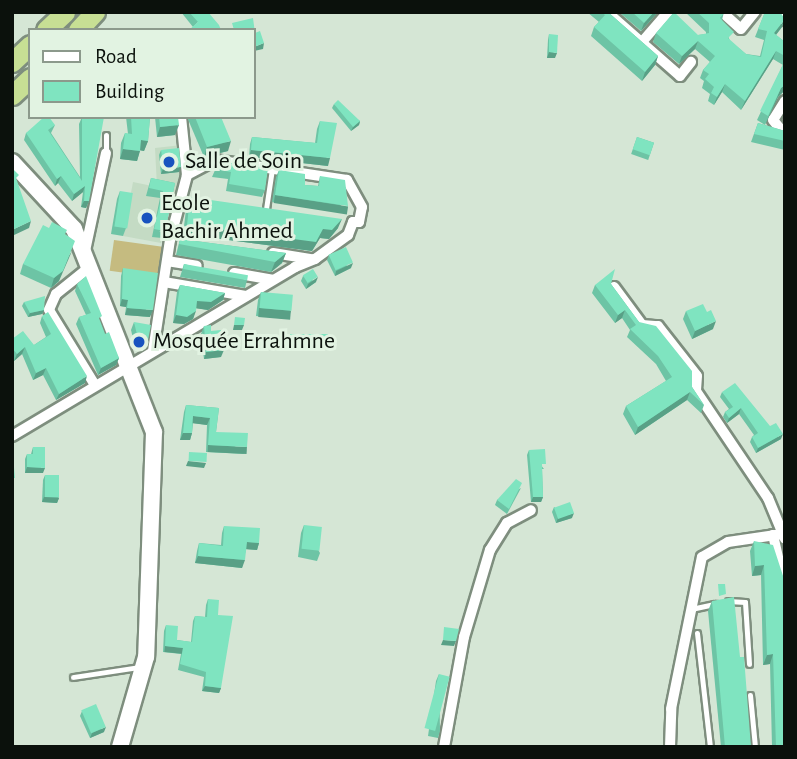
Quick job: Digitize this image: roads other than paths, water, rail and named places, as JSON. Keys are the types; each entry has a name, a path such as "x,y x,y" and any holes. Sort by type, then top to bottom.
{"highway":[{"path":"48,28 65,12"},
{"path":"80,28 95,12"},
{"path":"12,62 28,47"},
{"path":"12,95 28,80"}],"main road":[{"path":"779,12 785,18"},
{"path":"12,162 74,229 85,251 154,432 150,621 143,667 120,747"}],"street":[{"path":"607,12 680,76 691,62"},
{"path":"642,42 668,12"},
{"path":"674,12 682,21"},
{"path":"722,12 741,29 755,12"},
{"path":"785,101 773,120 785,135"},
{"path":"153,351 151,325 164,282 179,197 187,175 181,119"},
{"path":"85,251 106,153"},
{"path":"187,175 209,161 346,180 362,207 359,222 341,220"},
{"path":"179,197 192,199"},
{"path":"254,207 279,211"},
{"path":"12,436 272,280 315,259 348,235 353,222"},
{"path":"170,240 184,242"},
{"path":"265,253 315,259"},
{"path":"167,261 206,268"},
{"path":"91,267 56,295 49,310 95,385"},
{"path":"220,271 272,280"},
{"path":"164,282 246,296"},
{"path":"614,287 642,325 658,326 697,376 696,391 768,498 780,536 785,588"},
{"path":"444,747 464,637 490,550 507,523 531,510"},
{"path":"670,747 671,709 702,557 712,547 780,536"}],"lane":[{"path":"106,135 106,153"},
{"path":"266,209 272,169"},
{"path":"691,609 740,599 745,602 749,664"},
{"path":"697,634 710,747"},
{"path":"73,677 143,667"},
{"path":"750,695 755,747"}],"place":[{"name":"Salle de Soin","path":"169,162"},
{"name":"Ecole Bachir Ahmed","path":"147,218"},
{"name":"Mosquée Errahmne","path":"139,342"}]}
